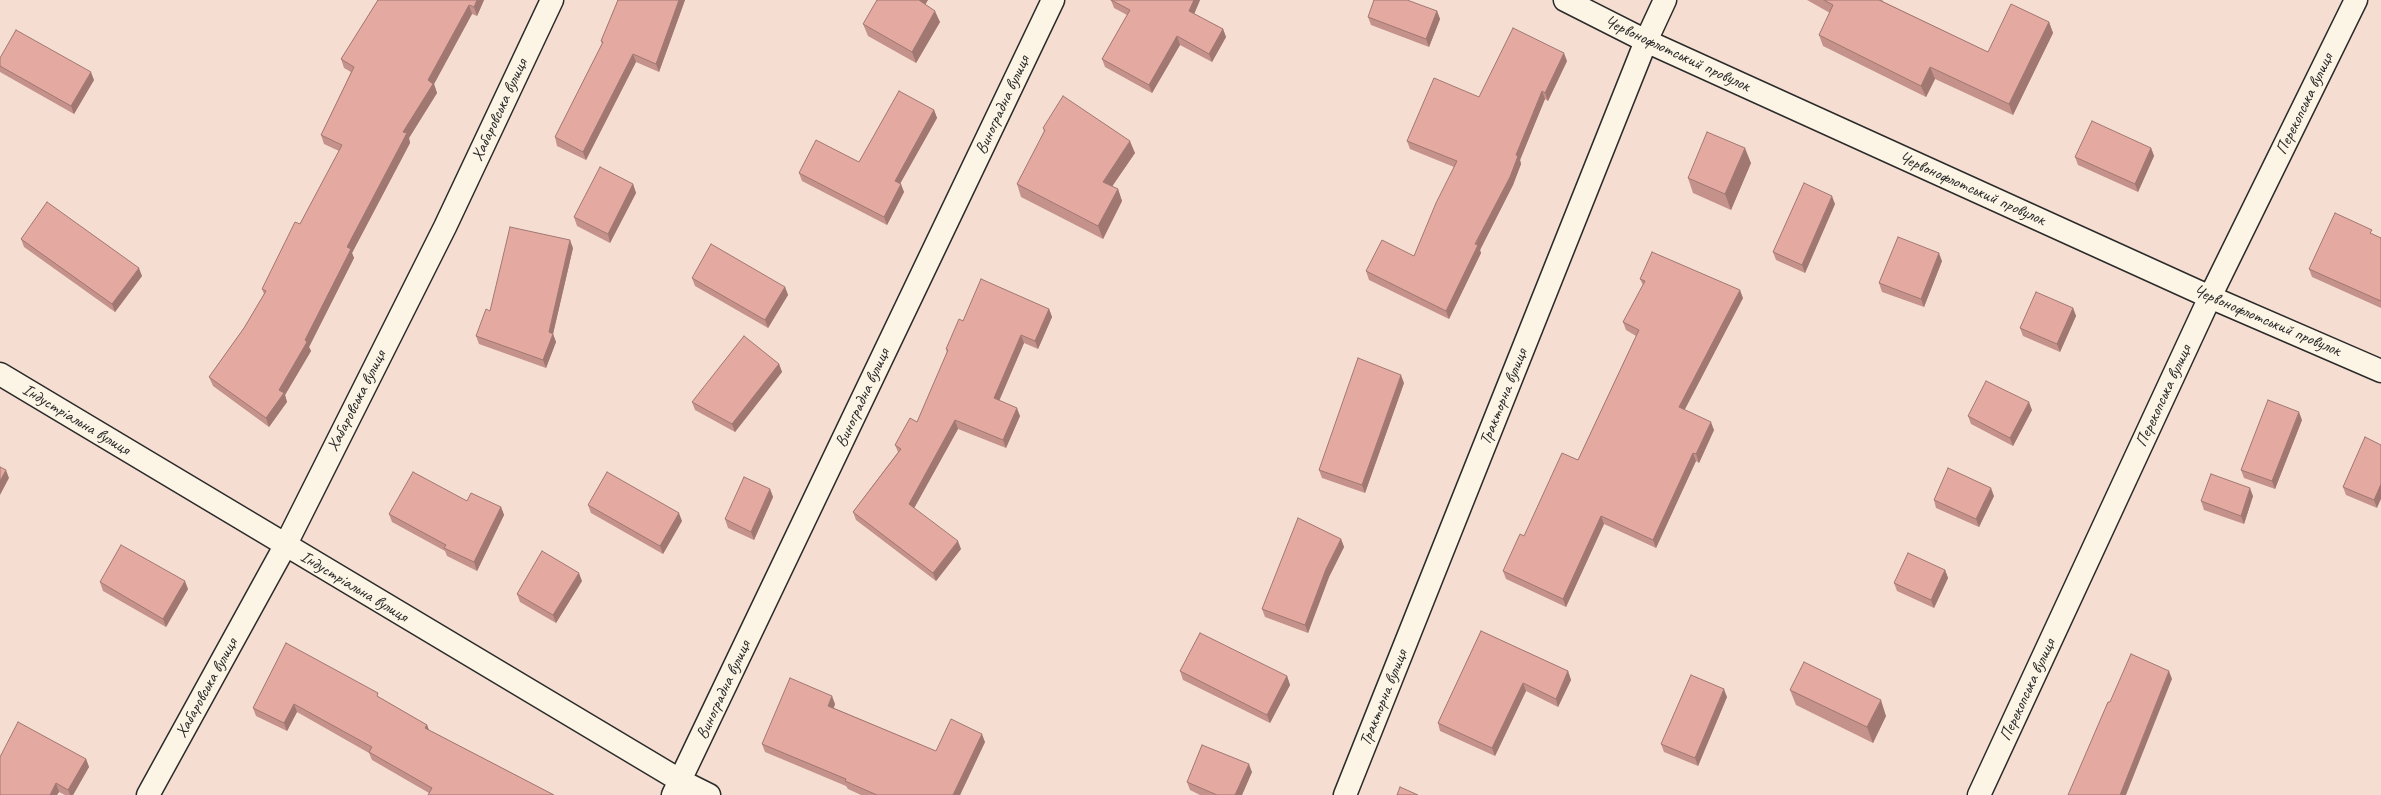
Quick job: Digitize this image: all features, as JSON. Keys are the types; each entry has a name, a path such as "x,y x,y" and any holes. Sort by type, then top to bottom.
{"street":[{"name":"Хабаровська вулиця","path":"148,795 285,546 445,227 552,0"},
{"name":"Виноградна вулиця","path":"677,788 1053,0"},
{"name":"Червонофлотський провулок","path":"1565,0 1646,41 2210,297 2381,371"},
{"name":"Тракторна вулиця","path":"1345,795 1646,41 1665,0"},
{"name":"Перекопська вулиця","path":"1979,795 2210,297 2356,0"},
{"name":"Індустріальна вулиця","path":"0,374 285,546 677,788 709,795"}],"building":[{"path":"378,0 477,0 474,7 469,5 428,80 433,84 403,132 407,133 347,247 351,249 305,340 307,342 279,390 284,393 266,418 209,377 244,328 266,291 262,289 295,222 300,224 342,145 321,135 354,67 341,59"},
{"path":"618,0 679,0 656,64 633,54 583,152 555,137 603,42 601,41"},
{"path":"877,0 919,0 935,11 912,52 863,24"},
{"path":"1111,0 1194,0 1189,11 1223,29 1209,54 1177,36 1149,85 1102,59 1130,10"},
{"path":"1374,0 1407,0 1437,11 1426,39 1368,17"},
{"path":"1824,0 1879,0 1988,52 2011,4 2049,22 2009,104 1930,67 1921,86 1819,35 1833,5"},
{"path":"1513,28 1564,53 1545,93 1542,91 1516,155 1518,156 1510,177 1475,244 1478,245 1446,311 1366,271 1382,240 1414,256 1436,203 1457,161 1407,141 1434,78 1479,97"},
{"path":"16,30 91,72 71,106 0,66 0,58"},
{"path":"899,91 934,110 895,181 901,184 884,217 799,173 816,140 859,162"},
{"path":"1063,96 1130,141 1103,182 1118,189 1098,226 1017,184 1045,130 1043,128"},
{"path":"2092,121 2151,148 2135,184 2075,157"},
{"path":"1707,132 1745,148 1725,194 1688,178"},
{"path":"600,167 633,184 608,234 574,217"},
{"path":"1804,183 1832,196 1802,265 1773,252"},
{"path":"47,202 139,268 112,304 21,239"},
{"path":"2335,213 2372,230 2370,233 2381,238 2381,301 2309,269"},
{"path":"510,227 570,240 549,332 553,334 543,360 476,336 486,309 490,311"},
{"path":"1898,237 1939,253 1921,299 1879,283"},
{"path":"711,244 785,287 765,320 692,278"},
{"path":"1652,252 1740,290 1679,407 1711,422 1696,454 1693,453 1653,540 1601,516 1563,599 1503,571 1520,534 1524,536 1562,453 1578,460 1639,330 1623,322 1645,281 1640,279"},
{"path":"981,279 1049,309 1035,341 1021,335 994,398 1017,408 1003,440 955,420 909,504 958,541 933,573 853,512 901,449 895,445 910,418 917,422 948,350 946,349 959,319 963,321"},
{"path":"2036,292 2073,308 2057,344 2020,328"},
{"path":"744,336 779,364 732,424 692,402"},
{"path":"1358,358 1401,375 1362,485 1319,470"},
{"path":"1986,381 2029,402 2010,438 1968,416"},
{"path":"2268,400 2299,412 2272,481 2241,470"},
{"path":"2365,437 2381,445 2381,484 2374,500 2343,487"},
{"path":"0,467 6,470 0,481"},
{"path":"1948,468 1991,488 1976,519 1934,500"},
{"path":"413,472 467,501 471,493 501,507 474,562 444,548 446,545 389,514"},
{"path":"607,472 679,513 660,546 588,505"},
{"path":"2211,474 2250,488 2241,516 2201,501"},
{"path":"744,477 770,489 751,532 725,519"},
{"path":"1298,518 1341,539 1326,569 1305,625 1262,609"},
{"path":"121,545 185,581 163,619 100,582"},
{"path":"542,551 579,573 553,615 517,594"},
{"path":"1908,553 1945,570 1931,600 1894,583"},
{"path":"1481,631 1568,671 1556,699 1523,683 1492,748 1438,723"},
{"path":"1200,633 1287,676 1267,715 1180,671"},
{"path":"286,643 378,693 377,696 427,725 425,728 554,795 428,795 432,788 369,752 372,747 294,704 284,723 253,708"},
{"path":"2131,654 2169,671 2120,795 2068,795 2108,702 2110,702"},
{"path":"1804,662 1881,700 1867,727 1790,690"},
{"path":"1691,675 1724,689 1695,758 1661,744"},
{"path":"790,678 832,696 828,706 936,751 951,719 982,734 953,795 877,795 845,781 846,779 762,744"},
{"path":"18,722 86,759 68,790 56,783 50,795 0,795 0,757"},
{"path":"1202,745 1249,764 1235,795 1217,795 1187,782"},
{"path":"1400,787 1418,795 1397,795"}]}
